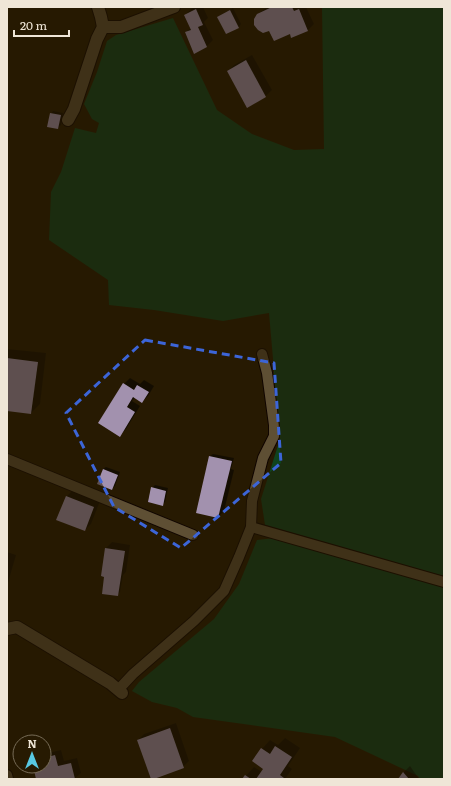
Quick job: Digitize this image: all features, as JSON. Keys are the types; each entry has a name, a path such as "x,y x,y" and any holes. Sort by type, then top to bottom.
{"street":[{"path":"68,120 74,109 102,27 98,7"},
{"path":"102,27 121,27 174,7"},
{"path":"7,629 17,627 110,683 120,692"}],"lane":[{"path":"120,692 121,685 194,621 224,591 239,557 251,527 252,501 263,458 274,436 274,425 267,373 262,354"},
{"path":"7,459 193,535"},
{"path":"251,527 444,582"},
{"path":"7,775 8,779"}],"highlighted area":[{"path":"145,340 274,363 281,463 181,548 114,507 66,413"}],"green space":[{"path":"322,7 444,7 444,576 265,525 261,499 280,439 269,313 223,321 154,310 109,305 108,280 49,240 51,192 61,172 75,128 96,133 99,123 92,119 84,104 97,72 107,41 116,35 173,18 217,110 252,134 294,150 324,149"},
{"path":"275,538 444,587 444,779 420,779 418,776 335,737 193,717 177,708 152,702 132,691 139,682 214,619 239,584 257,540"}],"building":[{"path":"272,7 292,7 294,11 299,9 308,31 291,38 290,34 274,41 269,31 263,33 254,25 254,19 257,14"},
{"path":"196,9 203,25 198,27 207,47 194,54 185,32 191,30 184,15"},
{"path":"230,10 239,28 226,34 217,17"},
{"path":"246,60 266,97 247,108 227,71"},
{"path":"50,113 61,115 58,129 47,127"},
{"path":"7,358 38,362 31,414 7,411"},
{"path":"123,383 134,390 137,385 149,392 142,403 133,397 127,407 135,412 120,437 98,423"},
{"path":"209,456 232,461 218,518 196,513"},
{"path":"103,469 118,475 112,490 97,484"},
{"path":"151,487 166,491 163,506 148,502"},
{"path":"66,496 94,507 85,531 56,520"},
{"path":"105,548 125,551 118,596 102,594 104,577 101,576"},
{"path":"170,728 184,768 151,779 137,740"},
{"path":"275,746 292,757 280,775 284,778 256,779 263,769 252,761 261,748 270,754"},
{"path":"55,755 58,766 71,763 75,779 36,779 35,774 52,774 52,756"},
{"path":"403,772 409,779 398,779"},
{"path":"245,775 251,779 242,779"}]}
